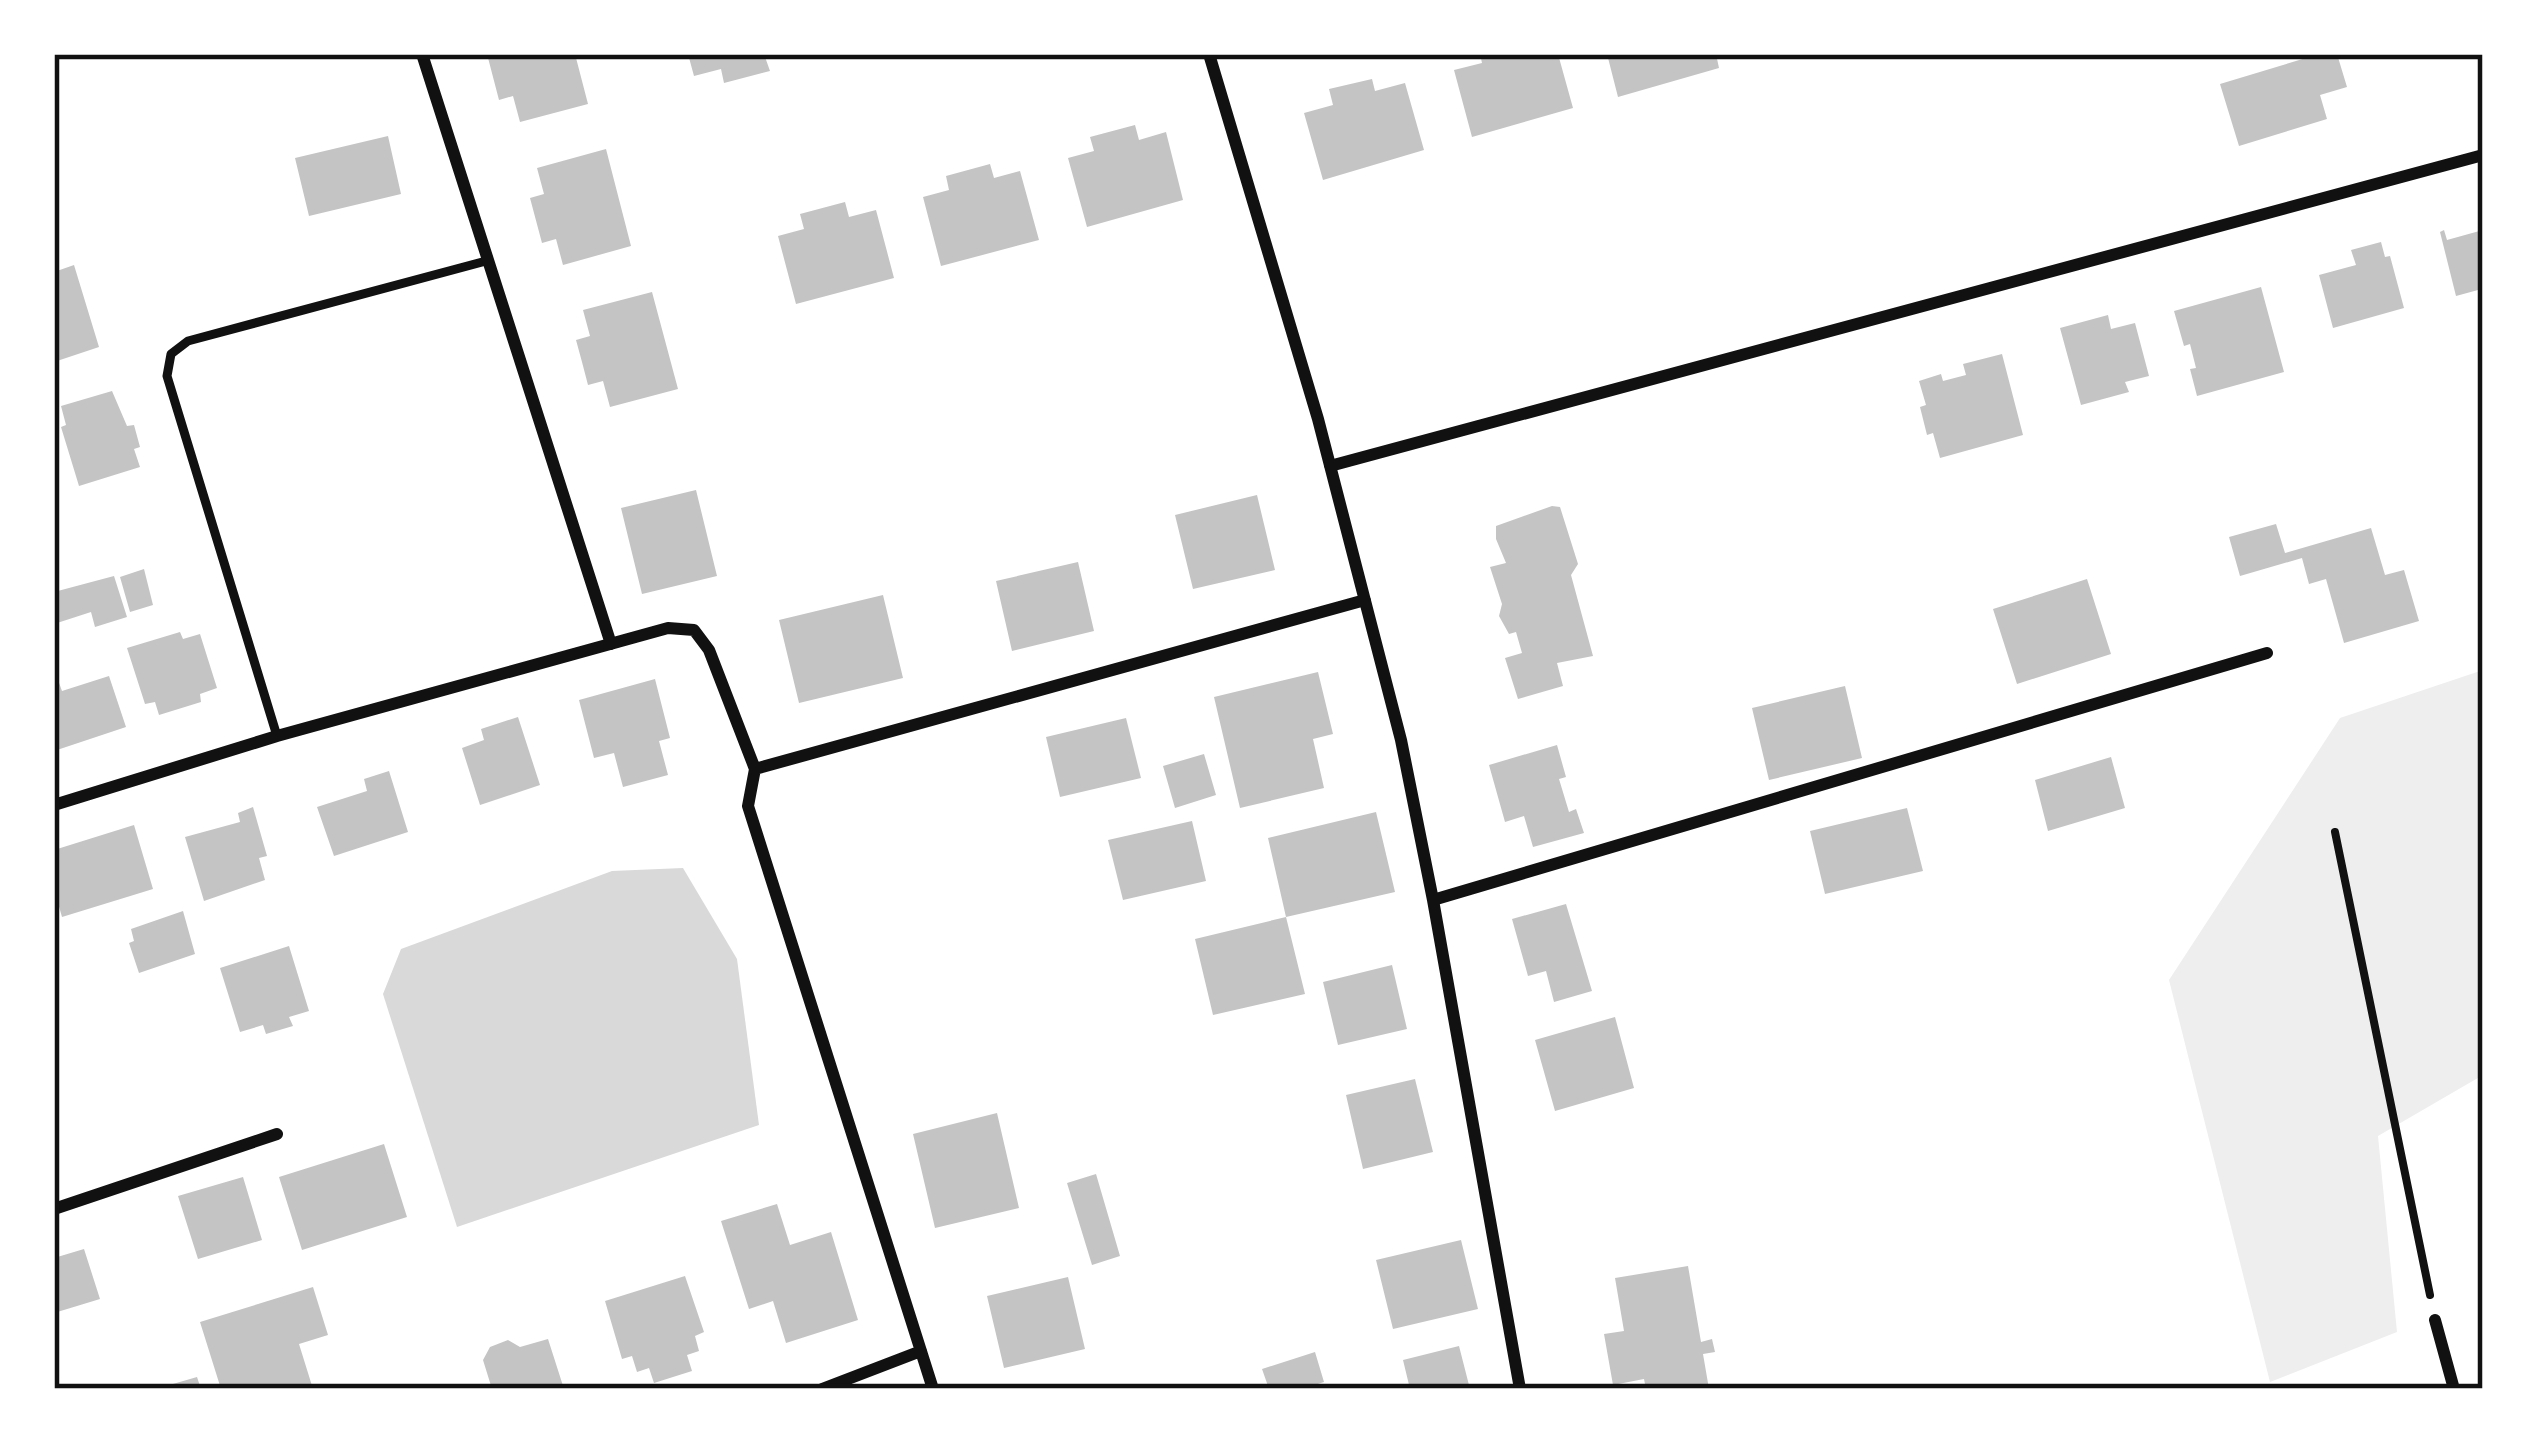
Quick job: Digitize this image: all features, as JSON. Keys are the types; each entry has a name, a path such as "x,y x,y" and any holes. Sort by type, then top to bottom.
{"street":[{"path":"422,54 611,644"},
{"path":"1209,54 1318,419 1401,740 1520,1389"},
{"path":"1330,466 2483,155"},
{"path":"754,769 1365,600"},
{"path":"54,806 277,736 668,628 694,630 709,650 754,769 748,806 932,1389"},
{"path":"1433,900 2266,652"},
{"path":"54,1209 277,1134"},
{"path":"2435,1320 2454,1389"},
{"path":"822,1389 921,1351"}],"lane":[{"path":"277,736 167,376 170,354 188,341 486,261"}],"path":[{"path":"2335,832 2435,1320"}],"shaded area":[{"path":"2483,670 2483,1075 2378,1136 2397,1332 2270,1382 2169,980 2340,718"},
{"path":"683,868 737,959 759,1125 457,1227 383,994 401,949 612,871"}],"building":[{"path":"487,54 575,54 588,104 520,122 513,96 499,100"},
{"path":"688,54 764,54 770,71 724,83 721,69 694,76"},
{"path":"1480,54 1558,54 1573,108 1472,137 1454,70 1482,63"},
{"path":"1607,54 1716,54 1719,68 1618,97"},
{"path":"2319,54 2337,54 2347,87 2320,95 2327,119 2239,146 2220,84"},
{"path":"1372,79 1375,91 1405,83 1424,150 1323,180 1304,113 1333,105 1329,89"},
{"path":"1135,125 1139,140 1166,132 1183,200 1087,227 1068,158 1094,151 1090,137"},
{"path":"388,136 401,194 309,216 295,158"},
{"path":"606,149 631,246 563,265 556,239 542,243 530,198 544,194 537,168"},
{"path":"990,164 994,178 1020,171 1039,240 941,266 923,197 949,190 946,176"},
{"path":"845,202 849,217 876,210 894,278 796,304 778,236 804,229 800,214"},
{"path":"2444,230 2447,240 2483,230 2483,304 2478,290 2456,296 2440,232"},
{"path":"2381,242 2385,257 2390,256 2404,308 2333,328 2319,275 2356,265 2351,250"},
{"path":"74,265 99,347 54,362 54,272"},
{"path":"2261,287 2284,372 2197,396 2190,344 2184,346 2174,311"},
{"path":"652,292 678,389 610,407 603,381 588,385 576,340 590,336 583,310"},
{"path":"2108,315 2111,329 2135,323 2149,376 2125,382 2129,392 2081,405 2060,328"},
{"path":"2002,354 2023,435 1940,458 1933,433 1927,435 1919,381 1941,374 1943,381 1966,375 1963,364"},
{"path":"112,391 127,426 134,425 140,467 79,486 61,427 66,425 61,406"},
{"path":"696,490 717,576 642,594 621,508"},
{"path":"1257,495 1275,570 1193,589 1175,515"},
{"path":"1560,507 1578,564 1571,575 1593,656 1557,663 1563,686 1518,699 1505,658 1522,653 1516,632 1509,634 1499,616 1502,604 1490,567 1506,563 1496,526"},
{"path":"2276,524 2285,553 2371,528 2385,575 2404,570 2419,621 2344,643 2326,579 2309,584 2302,558 2240,576 2229,537"},
{"path":"1078,562 1094,631 1012,651 996,581"},
{"path":"144,569 153,605 130,612 120,577"},
{"path":"114,576 127,617 95,627 91,612 54,624 54,592"},
{"path":"2087,579 2111,654 2017,684 1993,609"},
{"path":"883,595 903,678 799,703 779,620"},
{"path":"180,632 183,639 200,634 217,688 200,694 201,702 159,715 155,702 145,704 127,648"},
{"path":"1318,672 1333,734 1313,739 1324,788 1240,808 1214,697"},
{"path":"109,676 126,727 54,751 54,682 58,680 62,691"},
{"path":"655,679 670,738 659,741 668,775 623,787 614,753 594,758 579,700"},
{"path":"1845,686 1862,758 1769,780 1752,708"},
{"path":"518,717 540,785 480,805 462,748 484,740 481,729"},
{"path":"1126,718 1141,778 1060,797 1046,737"},
{"path":"1557,745 1566,777 1559,779 1569,812 1576,809 1584,833 1533,847 1524,816 1505,822 1489,765"},
{"path":"1204,754 1216,795 1175,808 1163,766"},
{"path":"2111,757 2125,808 2048,831 2035,780"},
{"path":"389,771 408,832 334,856 317,807 367,791 364,779"},
{"path":"253,807 267,856 259,858 265,880 204,901 185,837 240,822 238,813"},
{"path":"1907,808 1923,871 1825,894 1810,831"},
{"path":"1376,812 1395,892 1286,917 1268,838"},
{"path":"1192,821 1206,881 1123,900 1108,840"},
{"path":"134,825 153,889 62,917 54,889 54,850"},
{"path":"1566,904 1592,991 1554,1002 1546,971 1528,976 1512,919"},
{"path":"183,911 195,954 139,973 129,943 134,941 131,929"},
{"path":"1286,917 1305,994 1213,1015 1195,939"},
{"path":"289,946 309,1011 289,1017 293,1026 266,1034 263,1025 240,1032 220,968"},
{"path":"1392,965 1407,1029 1338,1045 1323,982"},
{"path":"1615,1017 1634,1088 1555,1111 1535,1040"},
{"path":"1415,1079 1433,1152 1363,1169 1346,1095"},
{"path":"997,1113 1019,1208 935,1228 913,1134"},
{"path":"384,1144 407,1217 302,1250 279,1177"},
{"path":"1096,1174 1120,1256 1092,1265 1067,1183"},
{"path":"243,1177 262,1240 198,1259 178,1196"},
{"path":"777,1204 790,1245 831,1232 858,1320 786,1343 773,1301 749,1309 721,1221"},
{"path":"1461,1240 1478,1309 1393,1329 1376,1260"},
{"path":"84,1249 100,1299 54,1313 54,1258"},
{"path":"1688,1266 1701,1342 1712,1339 1715,1352 1703,1354 1709,1389 1646,1389 1644,1379 1613,1385 1604,1334 1624,1331 1615,1278"},
{"path":"685,1276 704,1332 695,1336 699,1351 687,1355 692,1371 654,1383 649,1368 637,1372 632,1356 622,1359 605,1301"},
{"path":"1068,1277 1085,1349 1004,1368 987,1296"},
{"path":"313,1287 328,1335 299,1344 313,1389 221,1389 200,1322"},
{"path":"548,1339 564,1389 492,1389 483,1360 490,1347 508,1340 520,1347"},
{"path":"1459,1346 1470,1389 1410,1389 1403,1360"},
{"path":"1315,1352 1324,1382 1302,1389 1269,1389 1262,1369"},
{"path":"197,1377 201,1389 159,1389 159,1388"}]}
